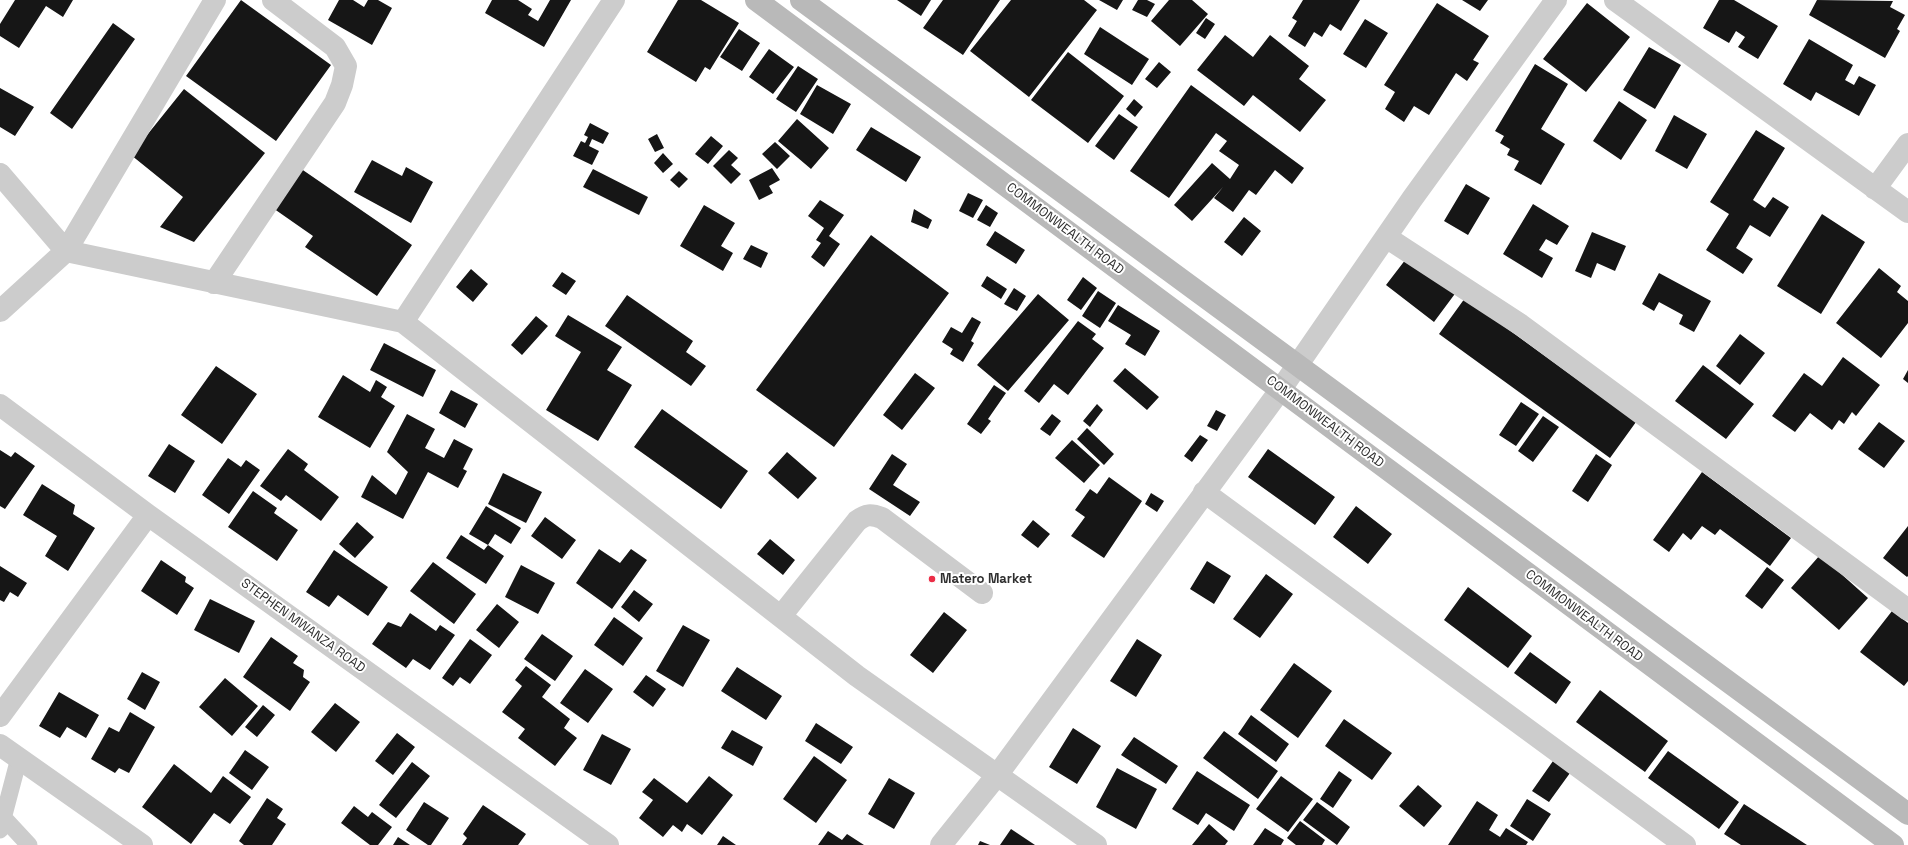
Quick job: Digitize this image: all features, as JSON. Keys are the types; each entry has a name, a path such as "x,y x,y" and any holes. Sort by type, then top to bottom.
{"main road":[{"name":"COMMONWEALTH ROAD","path":"756,0 1281,389 1892,845"},
{"path":"801,0 1908,814"}],"street":[{"path":"0,311 66,251 215,0"},
{"path":"214,284 335,102 342,85 346,66 334,47 273,0"},
{"path":"403,322 614,0"},
{"path":"941,845 998,774 1281,389 1386,237 1556,0"},
{"path":"1615,0 1908,212"},
{"path":"1875,189 1908,144"},
{"path":"0,174 66,251 214,284 403,322 857,676 998,774 1096,845"},
{"path":"1386,237 1521,325 1908,610"},
{"name":"STEPHEN MWANZA ROAD","path":"0,405 148,515 608,845"},
{"path":"1204,492 1685,845"},
{"path":"0,716 148,515"},
{"path":"781,616 857,521 866,515 874,515 882,518 982,593"},
{"path":"0,745 142,845"}],"lane":[{"path":"19,758 2,824 29,845"}],"building":[{"path":"15,0 73,0 63,17 46,6 19,48 0,36 0,24"},
{"path":"241,0 331,65 276,141 186,76"},
{"path":"339,0 353,0 364,7 368,0 378,0 392,8 372,45 328,20"},
{"path":"492,0 518,0 532,9 528,15 538,21 550,0 571,0 544,47 485,13"},
{"path":"678,0 701,0 739,23 710,70 705,67 696,82 647,52"},
{"path":"897,0 931,0 921,16"},
{"path":"943,0 1000,0 963,55 923,28"},
{"path":"1011,0 1084,0 1097,10 1029,97 970,51"},
{"path":"1099,0 1123,0 1117,10"},
{"path":"1138,0 1147,0 1155,4 1147,17 1132,10"},
{"path":"1169,0 1192,0 1208,14 1180,46 1151,21"},
{"path":"1303,0 1360,0 1341,31 1330,24 1322,37 1314,32 1305,47 1288,36 1297,21 1292,18"},
{"path":"1462,0 1488,0 1480,11"},
{"path":"1719,0 1734,0 1778,26 1758,59 1738,47 1745,37 1736,31 1729,43 1703,28"},
{"path":"1817,0 1893,1 1890,7 1905,15 1897,29 1900,31 1885,58 1809,15"},
{"path":"1437,3 1489,36 1473,60 1479,63 1467,81 1456,73 1429,115 1414,106 1404,122 1385,109 1395,92 1384,85"},
{"path":"1587,3 1630,37 1586,92 1543,59"},
{"path":"1206,18 1215,24 1205,39 1196,33"},
{"path":"1365,19 1388,33 1366,68 1343,54"},
{"path":"113,23 135,39 72,129 50,113"},
{"path":"1100,27 1149,59 1132,85 1084,54"},
{"path":"739,29 760,43 742,71 720,57"},
{"path":"1225,35 1253,57 1270,35 1309,66 1299,79 1326,100 1300,132 1253,95 1244,106 1197,70"},
{"path":"1809,39 1853,65 1845,80 1854,85 1859,76 1876,85 1859,116 1816,92 1811,101 1783,84"},
{"path":"1649,47 1681,65 1655,109 1623,90"},
{"path":"769,49 794,67 773,94 749,77"},
{"path":"1068,52 1124,96 1088,143 1031,100"},
{"path":"1159,62 1171,72 1157,88 1145,79"},
{"path":"1535,64 1568,84 1541,129 1565,144 1541,185 1514,170 1519,161 1507,155 1510,149 1500,143 1504,136 1495,131"},
{"path":"798,66 818,79 796,112 776,99"},
{"path":"817,85 851,104 833,134 800,114"},
{"path":"1191,85 1304,168 1292,184 1275,170 1256,195 1249,190 1233,212 1214,198 1223,187 1192,221 1174,205 1212,163 1230,179 1239,165 1219,151 1227,141 1216,133 1169,198 1130,171"},
{"path":"0,88 34,107 15,136 0,127"},
{"path":"184,89 265,153 194,242 160,227 183,197 131,155"},
{"path":"1134,99 1143,107 1135,117 1126,109"},
{"path":"1619,101 1647,120 1621,160 1593,141"},
{"path":"1119,114 1138,127 1114,160 1095,146"},
{"path":"1674,115 1707,134 1687,169 1655,151"},
{"path":"797,119 829,148 811,169 778,141"},
{"path":"590,123 609,133 603,144 592,139 589,146 599,151 592,165 573,156 581,141 585,143 588,137 584,135"},
{"path":"871,127 921,157 906,182 856,150"},
{"path":"1756,130 1785,148 1753,200 1765,208 1773,197 1789,207 1770,237 1750,225 1736,248 1753,259 1743,274 1706,250 1729,214 1710,202"},
{"path":"657,134 664,148 655,152 648,139"},
{"path":"711,136 723,146 708,164 695,154"},
{"path":"775,142 790,156 777,169 762,154"},
{"path":"729,150 738,158 731,165 741,174 731,184 713,166"},
{"path":"663,153 673,164 663,173 654,163"},
{"path":"372,160 402,176 406,167 433,182 411,223 354,192"},
{"path":"297,166 412,245 377,296 305,247 313,236 270,206"},
{"path":"772,168 780,180 769,186 773,193 759,200 749,180"},
{"path":"593,169 648,197 639,215 583,187"},
{"path":"679,171 688,179 679,188 670,180"},
{"path":"1466,184 1490,198 1468,235 1444,221"},
{"path":"968,193 983,200 973,218 959,211"},
{"path":"820,200 844,215 829,236 840,244 824,267 811,257 821,243 816,240 824,228 808,216"},
{"path":"1533,204 1569,226 1557,245 1546,239 1539,250 1553,258 1542,278 1503,254"},
{"path":"704,205 735,223 721,246 733,253 723,271 680,246"},
{"path":"986,205 998,213 990,227 977,220"},
{"path":"914,209 932,220 928,229 911,222"},
{"path":"1822,214 1865,242 1821,314 1777,286"},
{"path":"1244,217 1261,231 1242,256 1224,242"},
{"path":"995,231 1025,250 1016,264 986,245"},
{"path":"1592,232 1626,246 1615,271 1597,263 1591,278 1575,271"},
{"path":"871,235 949,293 834,447 756,390"},
{"path":"751,245 768,253 761,268 743,259"},
{"path":"1409,255 1457,291 1434,322 1386,285"},
{"path":"1879,268 1901,286 1897,292 1908,301 1908,323 1881,358 1836,323"},
{"path":"471,269 488,284 473,302 456,287"},
{"path":"562,272 576,281 566,295 552,286"},
{"path":"1659,273 1711,301 1694,332 1679,324 1683,315 1659,302 1654,311 1642,304"},
{"path":"987,276 1007,289 1001,299 981,286"},
{"path":"1083,277 1097,288 1081,310 1067,300"},
{"path":"1014,288 1026,296 1017,311 1004,304"},
{"path":"1098,291 1116,303 1100,328 1082,316"},
{"path":"1038,294 1069,320 1008,391 977,365"},
{"path":"627,295 693,341 686,352 706,366 691,386 605,326"},
{"path":"1465,298 1636,422 1610,458 1439,334"},
{"path":"1118,305 1160,331 1145,356 1125,344 1131,335 1108,321"},
{"path":"568,315 622,347 607,370 632,385 598,441 546,410 581,352 555,336"},
{"path":"536,316 548,326 522,355 511,345"},
{"path":"972,317 981,322 971,341 974,343 963,362 950,354 953,349 942,342 951,327 962,333"},
{"path":"1078,321 1096,334 1092,339 1104,348 1068,395 1054,384 1039,403 1024,391"},
{"path":"1740,334 1765,353 1740,385 1716,366"},
{"path":"384,343 436,370 423,397 370,370"},
{"path":"1843,357 1880,385 1856,416 1852,412 1844,424 1839,420 1832,430 1810,413 1795,432 1772,416 1804,373 1822,386"},
{"path":"1703,365 1754,404 1726,439 1675,401"},
{"path":"216,366 257,394 222,444 181,415"},
{"path":"1125,368 1159,397 1147,410 1113,381"},
{"path":"1908,370 1908,383 1903,379"},
{"path":"915,373 935,388 902,430 883,415"},
{"path":"343,375 370,392 376,380 387,387 381,397 395,406 370,448 318,417"},
{"path":"994,385 1006,393 988,419 991,421 981,434 967,424"},
{"path":"451,390 478,404 465,428 439,413"},
{"path":"1521,402 1539,414 1516,446 1499,435"},
{"path":"1097,404 1103,410 1090,427 1083,421"},
{"path":"662,409 748,471 721,509 634,447"},
{"path":"1216,410 1226,415 1217,431 1207,426"},
{"path":"407,414 435,429 425,448 444,458 454,439 473,449 463,469 467,471 458,488 428,472 403,519 361,497 372,475 396,495 408,472 387,452"},
{"path":"1052,414 1061,421 1050,436 1040,429"},
{"path":"1543,416 1559,427 1533,462 1518,451"},
{"path":"1879,422 1905,441 1884,468 1858,449"},
{"path":"1087,428 1114,454 1104,465 1077,439"},
{"path":"1200,435 1208,440 1192,462 1184,456"},
{"path":"1072,440 1100,465 1084,483 1055,458"},
{"path":"169,444 195,461 175,493 148,476"},
{"path":"288,449 308,464 304,470 339,497 321,521 286,495 281,501 260,486"},
{"path":"1268,449 1335,497 1315,525 1248,477"},
{"path":"0,450 11,457 15,452 35,466 5,509 0,506"},
{"path":"787,452 817,478 798,499 768,473"},
{"path":"892,454 907,464 893,485 920,502 910,516 869,489"},
{"path":"1596,454 1612,465 1588,502 1572,491"},
{"path":"228,458 241,467 246,460 260,470 229,514 202,495"},
{"path":"1702,472 1791,538 1770,566 1720,529 1715,535 1702,526 1691,540 1683,533 1669,552 1653,540"},
{"path":"503,473 542,492 526,523 488,504"},
{"path":"1109,477 1142,501 1104,558 1071,536 1085,517 1075,510 1090,489 1097,494"},
{"path":"42,484 75,505 73,514 95,528 68,571 45,556 57,536 23,515"},
{"path":"253,491 277,508 274,513 298,530 277,561 228,527"},
{"path":"1151,493 1164,501 1157,512 1145,504"},
{"path":"486,506 521,528 511,544 495,534 488,545 469,534"},
{"path":"1356,506 1392,534 1368,564 1333,537"},
{"path":"545,517 576,540 562,559 531,536"},
{"path":"1033,520 1050,534 1038,548 1021,535"},
{"path":"357,522 374,537 355,558 339,544"},
{"path":"1908,526 1908,576 1907,577 1883,558"},
{"path":"461,535 484,550 488,545 504,556 486,584 446,558"},
{"path":"770,539 795,560 783,575 757,554"},
{"path":"599,549 620,563 631,549 647,560 612,609 576,583"},
{"path":"334,550 388,587 368,616 338,595 329,607 306,592"},
{"path":"1820,555 1868,598 1839,630 1791,588"},
{"path":"161,560 186,577 185,582 194,588 177,615 141,591"},
{"path":"1207,561 1231,576 1214,604 1190,589"},
{"path":"433,562 476,594 454,624 410,591"},
{"path":"521,565 555,583 538,614 505,597"},
{"path":"0,566 27,583 18,597 10,592 4,602 0,600"},
{"path":"1767,567 1784,580 1762,609 1745,596"},
{"path":"1266,574 1293,594 1260,638 1233,619"},
{"path":"1468,587 1532,636 1508,668 1444,620"},
{"path":"634,590 653,604 639,622 621,607"},
{"path":"210,599 255,621 239,653 194,630"},
{"path":"497,604 519,622 499,648 476,630"},
{"path":"1892,611 1908,623 1908,681 1904,686 1860,652"},
{"path":"944,612 967,630 933,673 910,655"},
{"path":"410,613 436,631 440,625 455,635 430,670 413,659 406,668 372,644 388,622 401,627"},
{"path":"614,617 643,638 623,666 594,645"},
{"path":"683,625 710,640 683,687 656,671"},
{"path":"542,634 573,656 555,681 524,659"},
{"path":"271,637 298,656 293,663 304,670 303,677 310,682 290,711 243,677"},
{"path":"470,639 492,655 470,684 460,677 453,686 442,678"},
{"path":"1137,639 1162,655 1136,697 1110,681"},
{"path":"1530,652 1571,682 1556,704 1514,673"},
{"path":"1294,663 1332,691 1298,738 1260,710"},
{"path":"526,666 551,685 542,697 570,719 564,728 577,738 555,766 518,738 525,729 502,712 522,686 515,680"},
{"path":"737,667 782,696 766,720 721,691"},
{"path":"585,669 613,689 588,723 560,703"},
{"path":"142,672 160,682 145,710 127,699"},
{"path":"646,675 666,689 653,707 633,692"},
{"path":"225,678 258,706 232,736 199,707"},
{"path":"1600,690 1668,741 1645,772 1576,722"},
{"path":"59,692 99,715 86,738 67,727 60,738 39,726"},
{"path":"335,703 360,722 336,752 311,732"},
{"path":"263,705 275,715 257,737 245,727"},
{"path":"130,712 155,727 129,773 119,768 115,773 91,759 109,727 119,732"},
{"path":"1251,715 1289,744 1276,762 1238,734"},
{"path":"1344,719 1392,753 1372,780 1325,746"},
{"path":"816,723 853,747 841,764 805,741"},
{"path":"1073,728 1101,746 1077,784 1049,767"},
{"path":"732,730 763,747 753,766 721,748"},
{"path":"1224,731 1278,771 1258,799 1203,758"},
{"path":"397,733 415,747 393,775 375,761"},
{"path":"602,734 631,749 611,785 583,770"},
{"path":"1134,737 1178,766 1166,784 1121,755"},
{"path":"245,750 269,767 252,790 229,773"},
{"path":"1668,751 1739,802 1719,829 1648,778"},
{"path":"814,756 847,780 816,823 783,799"},
{"path":"1553,761 1570,773 1549,802 1532,791"},
{"path":"412,762 430,776 396,818 379,805"},
{"path":"174,764 211,793 223,776 251,797 230,824 214,813 191,844 142,807"},
{"path":"1117,768 1157,789 1136,829 1096,807"},
{"path":"1197,771 1250,805 1234,831 1206,813 1198,825 1172,809"},
{"path":"1339,771 1352,780 1333,808 1320,799"},
{"path":"709,776 733,795 702,835 687,824 682,832 673,825 663,837 639,818 653,800 642,792 654,778 687,803"},
{"path":"1281,776 1313,799 1288,832 1256,809"},
{"path":"889,778 915,793 894,829 868,814"},
{"path":"1418,785 1442,806 1424,827 1399,806"},
{"path":"267,798 283,809 277,818 286,824 272,845 244,845 239,841"},
{"path":"1527,799 1551,814 1533,841 1510,826"},
{"path":"1477,801 1498,815 1489,830 1500,837 1506,828 1528,842 1526,845 1448,845"},
{"path":"424,802 449,818 431,845 428,845 406,830"},
{"path":"1317,802 1350,827 1337,845 1303,820"},
{"path":"1744,804 1807,845 1741,845 1724,834"},
{"path":"483,805 526,834 518,845 462,845 467,838 463,834"},
{"path":"354,806 368,817 372,812 392,827 378,845 370,845 341,823"},
{"path":"1300,821 1325,840 1322,845 1296,845 1287,838"},
{"path":"1209,824 1228,841 1225,845 1192,845"},
{"path":"1265,828 1284,840 1281,845 1253,845"},
{"path":"1011,829 1035,845 1000,845"},
{"path":"828,831 842,840 847,834 864,845 818,845"},
{"path":"723,836 736,845 717,845"},
{"path":"398,837 410,845 393,845"},
{"path":"980,841 990,845 978,845"}],"place":[{"name":"Matero Market","path":"932,579"}]}
